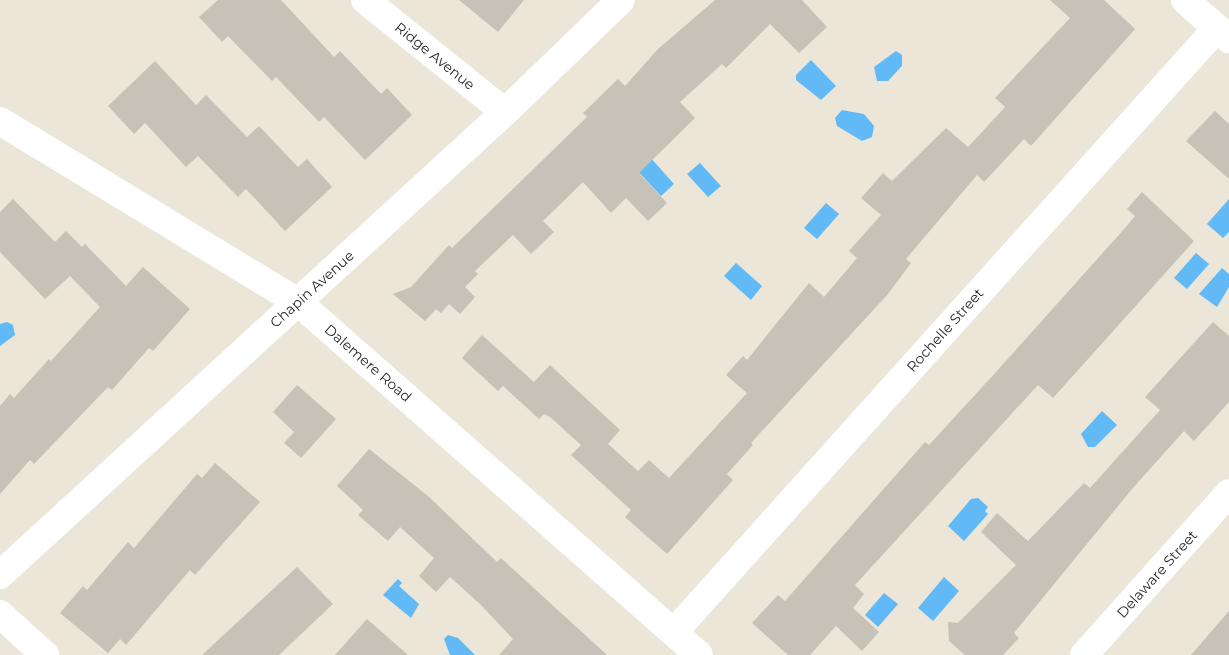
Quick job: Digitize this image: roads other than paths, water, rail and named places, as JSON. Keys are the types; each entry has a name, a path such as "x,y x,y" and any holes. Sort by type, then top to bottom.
{"street":[{"name":"Ridge Avenue","path":"365,0 505,112"},
{"name":"Chapin Avenue","path":"0,575 505,112 621,0"},
{"path":"1185,0 1223,33"},
{"name":"Rochelle Street","path":"674,632 1223,33"},
{"name":"Dalemere Road","path":"0,121 298,302 699,655"},
{"name":"Delaware Street","path":"1084,655 1229,493"},
{"path":"0,614 45,655"}],"water":[{"path":"896,51 902,55 902,66 888,81 877,81 874,67"},
{"path":"811,60 836,86 821,100 796,80 796,75"},
{"path":"842,110 864,114 874,126 872,137 862,141 837,126 835,118"},
{"path":"649,156 674,184 661,196 635,168"},
{"path":"700,163 721,186 708,197 687,174"},
{"path":"1229,199 1229,232 1223,238 1207,224"},
{"path":"826,203 839,214 817,239 804,228"},
{"path":"1196,253 1209,264 1187,289 1174,278"},
{"path":"736,263 762,286 751,300 724,276"},
{"path":"1222,268 1229,274 1229,287 1217,307 1199,294"},
{"path":"7,322 13,325 15,335 0,346 0,324"},
{"path":"1102,411 1117,425 1095,447 1088,447 1081,434"},
{"path":"978,498 988,507 985,511 988,514 964,541 948,526 971,499"},
{"path":"944,577 959,591 933,621 918,608"},
{"path":"398,579 402,583 399,586 419,604 411,618 383,595"},
{"path":"884,593 898,604 878,627 865,615"},
{"path":"448,635 458,638 475,655 450,655 444,639"}]}
